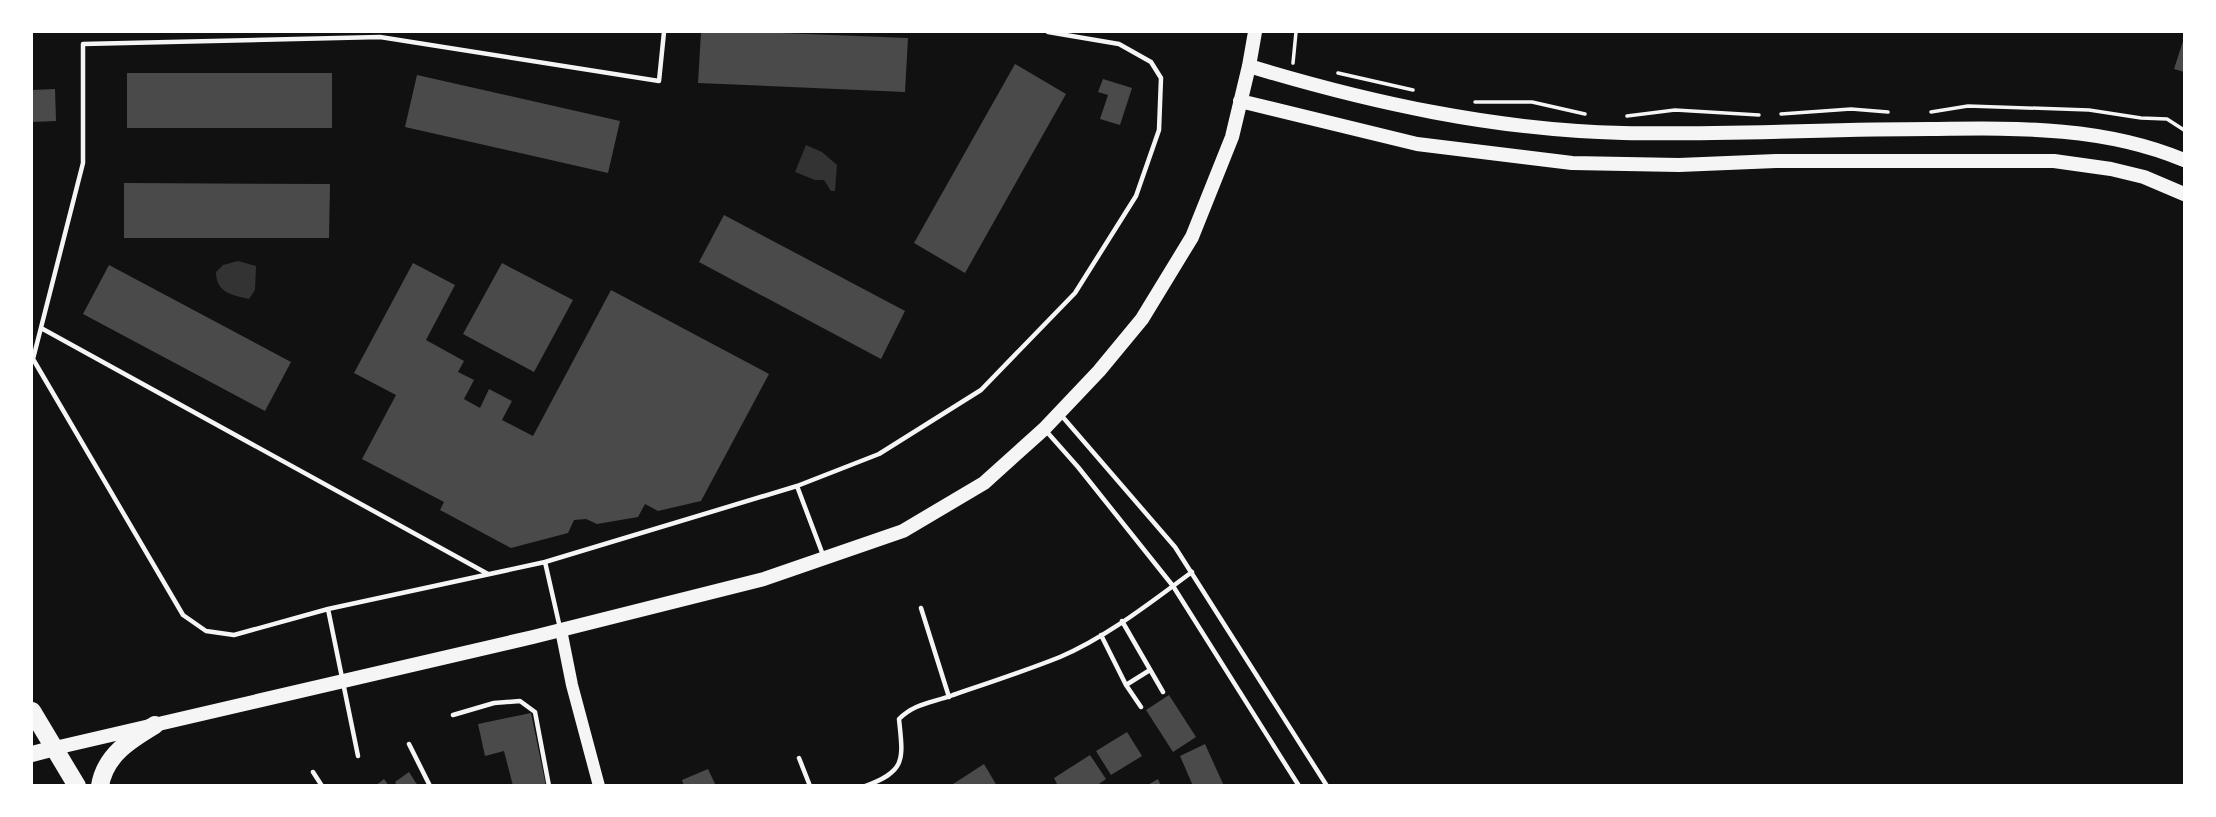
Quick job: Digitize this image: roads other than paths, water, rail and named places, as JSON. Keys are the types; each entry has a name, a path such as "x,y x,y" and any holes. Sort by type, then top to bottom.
{"highway":[{"path":"32,711 77,786"},
{"path":"100,786 113,756 126,742 155,725"}],"main road":[{"path":"32,754 561,630 764,579 904,531 984,483 1059,414 1142,319 1192,237 1232,137 1250,66 1255,32"},
{"path":"1250,66 1412,109 1517,125 1625,133 2043,129 2112,137 2156,148 2185,160"},
{"path":"1240,101 1417,144 1572,163 1679,165 1789,161 2054,161 2111,169 2144,177 2185,194"}],"street":[{"path":"561,630 572,685 599,786"}],"lane":[{"path":"664,32 659,81 380,37 83,44 83,163 33,359 183,615 206,631 234,635 328,609 545,562 797,486 879,454 981,390 1075,293 1136,196 1159,130 1161,78 1151,62 1119,44 1048,32"},
{"path":"41,328 488,574"},
{"path":"1059,414 1154,521 1192,572 1327,786"},
{"path":"1044,429 1078,467 1173,586 1300,786"},
{"path":"797,486 825,559"},
{"path":"545,562 561,630"},
{"path":"865,786 887,778 897,767 903,752 900,719 909,709 1062,656 1101,635 1192,572"},
{"path":"921,608 949,697"},
{"path":"328,609 358,756"},
{"path":"1122,621 1163,692"},
{"path":"1101,635 1126,685 1141,707"},
{"path":"1126,685 1150,670"},
{"path":"453,715 494,703 520,701 535,712 549,786"},
{"path":"410,744 429,786"},
{"path":"799,758 810,786"},
{"path":"313,772 322,786"}]}
